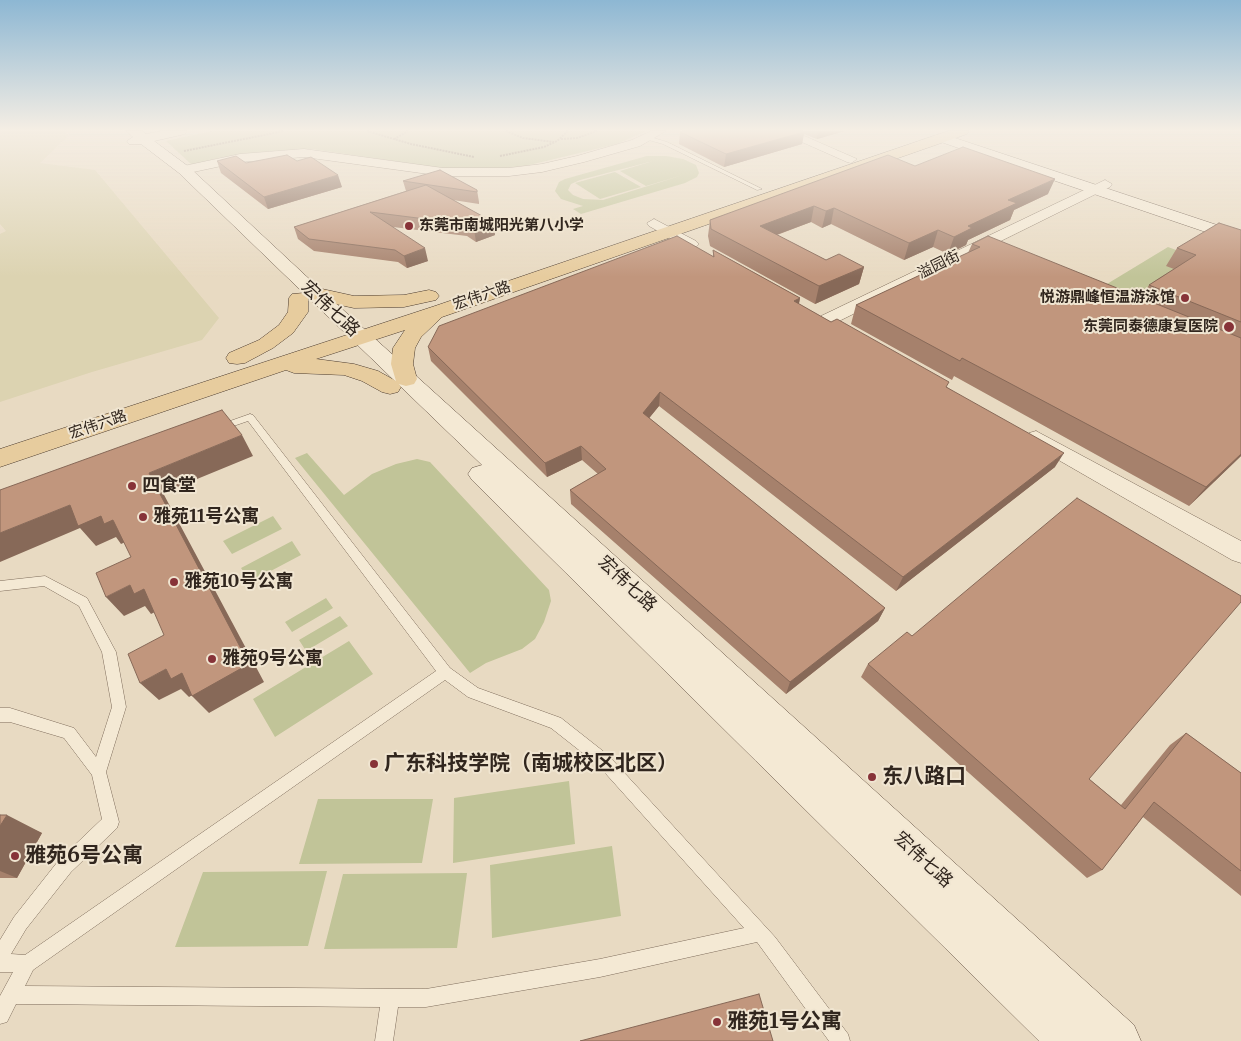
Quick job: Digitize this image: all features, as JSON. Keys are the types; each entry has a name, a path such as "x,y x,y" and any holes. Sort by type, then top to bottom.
{"main road":[{"name":"宏伟六路","path":"513,268 661,227 787,180"},
{"name":"宏伟六路","path":"0,458 258,371 345,333 439,298 803,180"},
{"path":"237,358 266,344 286,328 298,312 306,296 354,302 439,298"},
{"path":"258,371 289,366 318,366 346,369 398,383 404,348 439,298"},
{"name":"宏伟六路","path":"0,438 237,358 345,333"}],"street":[{"name":"宏伟七路","path":"179,180 398,383 1118,1041"},
{"name":"宏伟七路","path":"193,180 306,296"},
{"path":"1081,180 1241,229"},
{"path":"1100,186 1241,238"},
{"name":"溢园街","path":"844,330 818,316 980,245 1100,186"},
{"path":"661,227 711,255"},
{"path":"980,245 998,252"},
{"name":"宏伟七路","path":"398,383 1072,1041"},
{"path":"1016,427 1241,554"}],"lane":[{"path":"739,180 758,189"},
{"path":"213,430 250,417 445,672 473,693 556,723 603,760 760,933 841,1041"},
{"path":"0,586 45,581 83,602 109,652 119,707 98,772"},
{"path":"0,1015 27,964 445,672"},
{"path":"0,715 10,715 70,733 98,772 111,822 65,866 20,923 0,957"},
{"path":"10,995 426,998 590,970 760,933"},
{"path":"0,963 27,964"},
{"path":"384,1041 390,998"}],"shaded area":[{"path":"0,180 103,180 219,318 202,340 92,372 0,402 0,234 6,231 0,224"}],"green space":[{"path":"564,180 582,180 571,184 568,190 573,195 583,199 603,200 668,180 692,180 581,214 573,209 583,206 561,199 555,191 559,182"},
{"path":"587,180 628,180 641,187 600,199 575,183"},
{"path":"635,180 668,180 646,186"},
{"name":"悦游鼎峰恒温游泳馆","path":"1168,247 1241,274 1211,332 1102,287"},
{"path":"307,453 344,495 372,474 396,464 417,459 430,462 549,590 551,601 544,622 535,639 522,649 486,663 470,673 295,458"},
{"path":"273,516 282,529 232,554 223,541"},
{"path":"292,541 301,555 250,582 241,568"},
{"path":"326,598 333,608 292,632 285,622"},
{"path":"340,616 348,626 306,651 299,640"},
{"path":"349,641 373,674 275,737 253,699"},
{"path":"569,781 575,844 453,863 454,798"},
{"path":"318,799 433,799 422,863 299,864"},
{"path":"612,846 621,916 492,938 490,865"},
{"path":"327,871 308,946 175,947 203,872"},
{"path":"467,873 457,948 324,949 343,874"}],"building":[{"path":"241,180 323,180 264,197"},
{"path":"458,180 477,190 477,192 403,181"},
{"path":"821,180 1054,180 1008,200 1017,203 968,226 972,228 954,237 938,230 909,243 834,208 826,211 814,206 760,226 826,260 839,254 864,267 819,286 711,229 710,220"},
{"path":"426,185 493,222 474,229 465,224 370,212 425,248 404,256 395,250 309,239 294,227"},
{"path":"1219,223 1241,230 1241,322 1149,285 1196,255 1177,248"},
{"path":"677,236 714,257 713,250 800,298 794,301 831,322 837,319 949,382 946,387 1064,453 903,577 660,392 643,413 885,608 790,682 570,490 606,469 581,446 545,463 428,347 439,326"},
{"path":"988,236 1241,338 1241,454 1206,487 962,358 960,361 856,305 980,247 972,244"},
{"path":"222,410 242,435 149,473 249,664 192,696 182,673 171,679 166,669 140,683 128,654 164,635 144,589 134,594 130,585 106,597 96,573 131,557 113,520 104,524 101,516 78,526 70,505 0,533 0,490"},
{"path":"1077,498 1241,596 1241,602 1089,779 1125,809 1186,733 1241,773 1241,871 1154,802 1102,870 868,664 907,632 912,636"},
{"path":"0,815 7,815 0,826"},
{"name":"雅苑1号公寓","path":"759,994 773,1041 580,1041"}],"place":[{"name":"东莞市南城阳光第八小学","path":"409,226"},
{"name":"悦游鼎峰恒温游泳馆","path":"1185,298"},
{"name":"东莞同泰德康复医院","path":"1229,327"},
{"name":"四食堂","path":"132,486"},
{"name":"雅苑11号公寓","path":"143,517"},
{"name":"雅苑10号公寓","path":"174,582"},
{"name":"雅苑9号公寓","path":"212,659"},
{"name":"广东科技学院（南城校区北区）","path":"374,764"},
{"name":"东八路口","path":"872,777"},
{"name":"雅苑6号公寓","path":"15,856"},
{"name":"雅苑1号公寓","path":"717,1022"}]}
